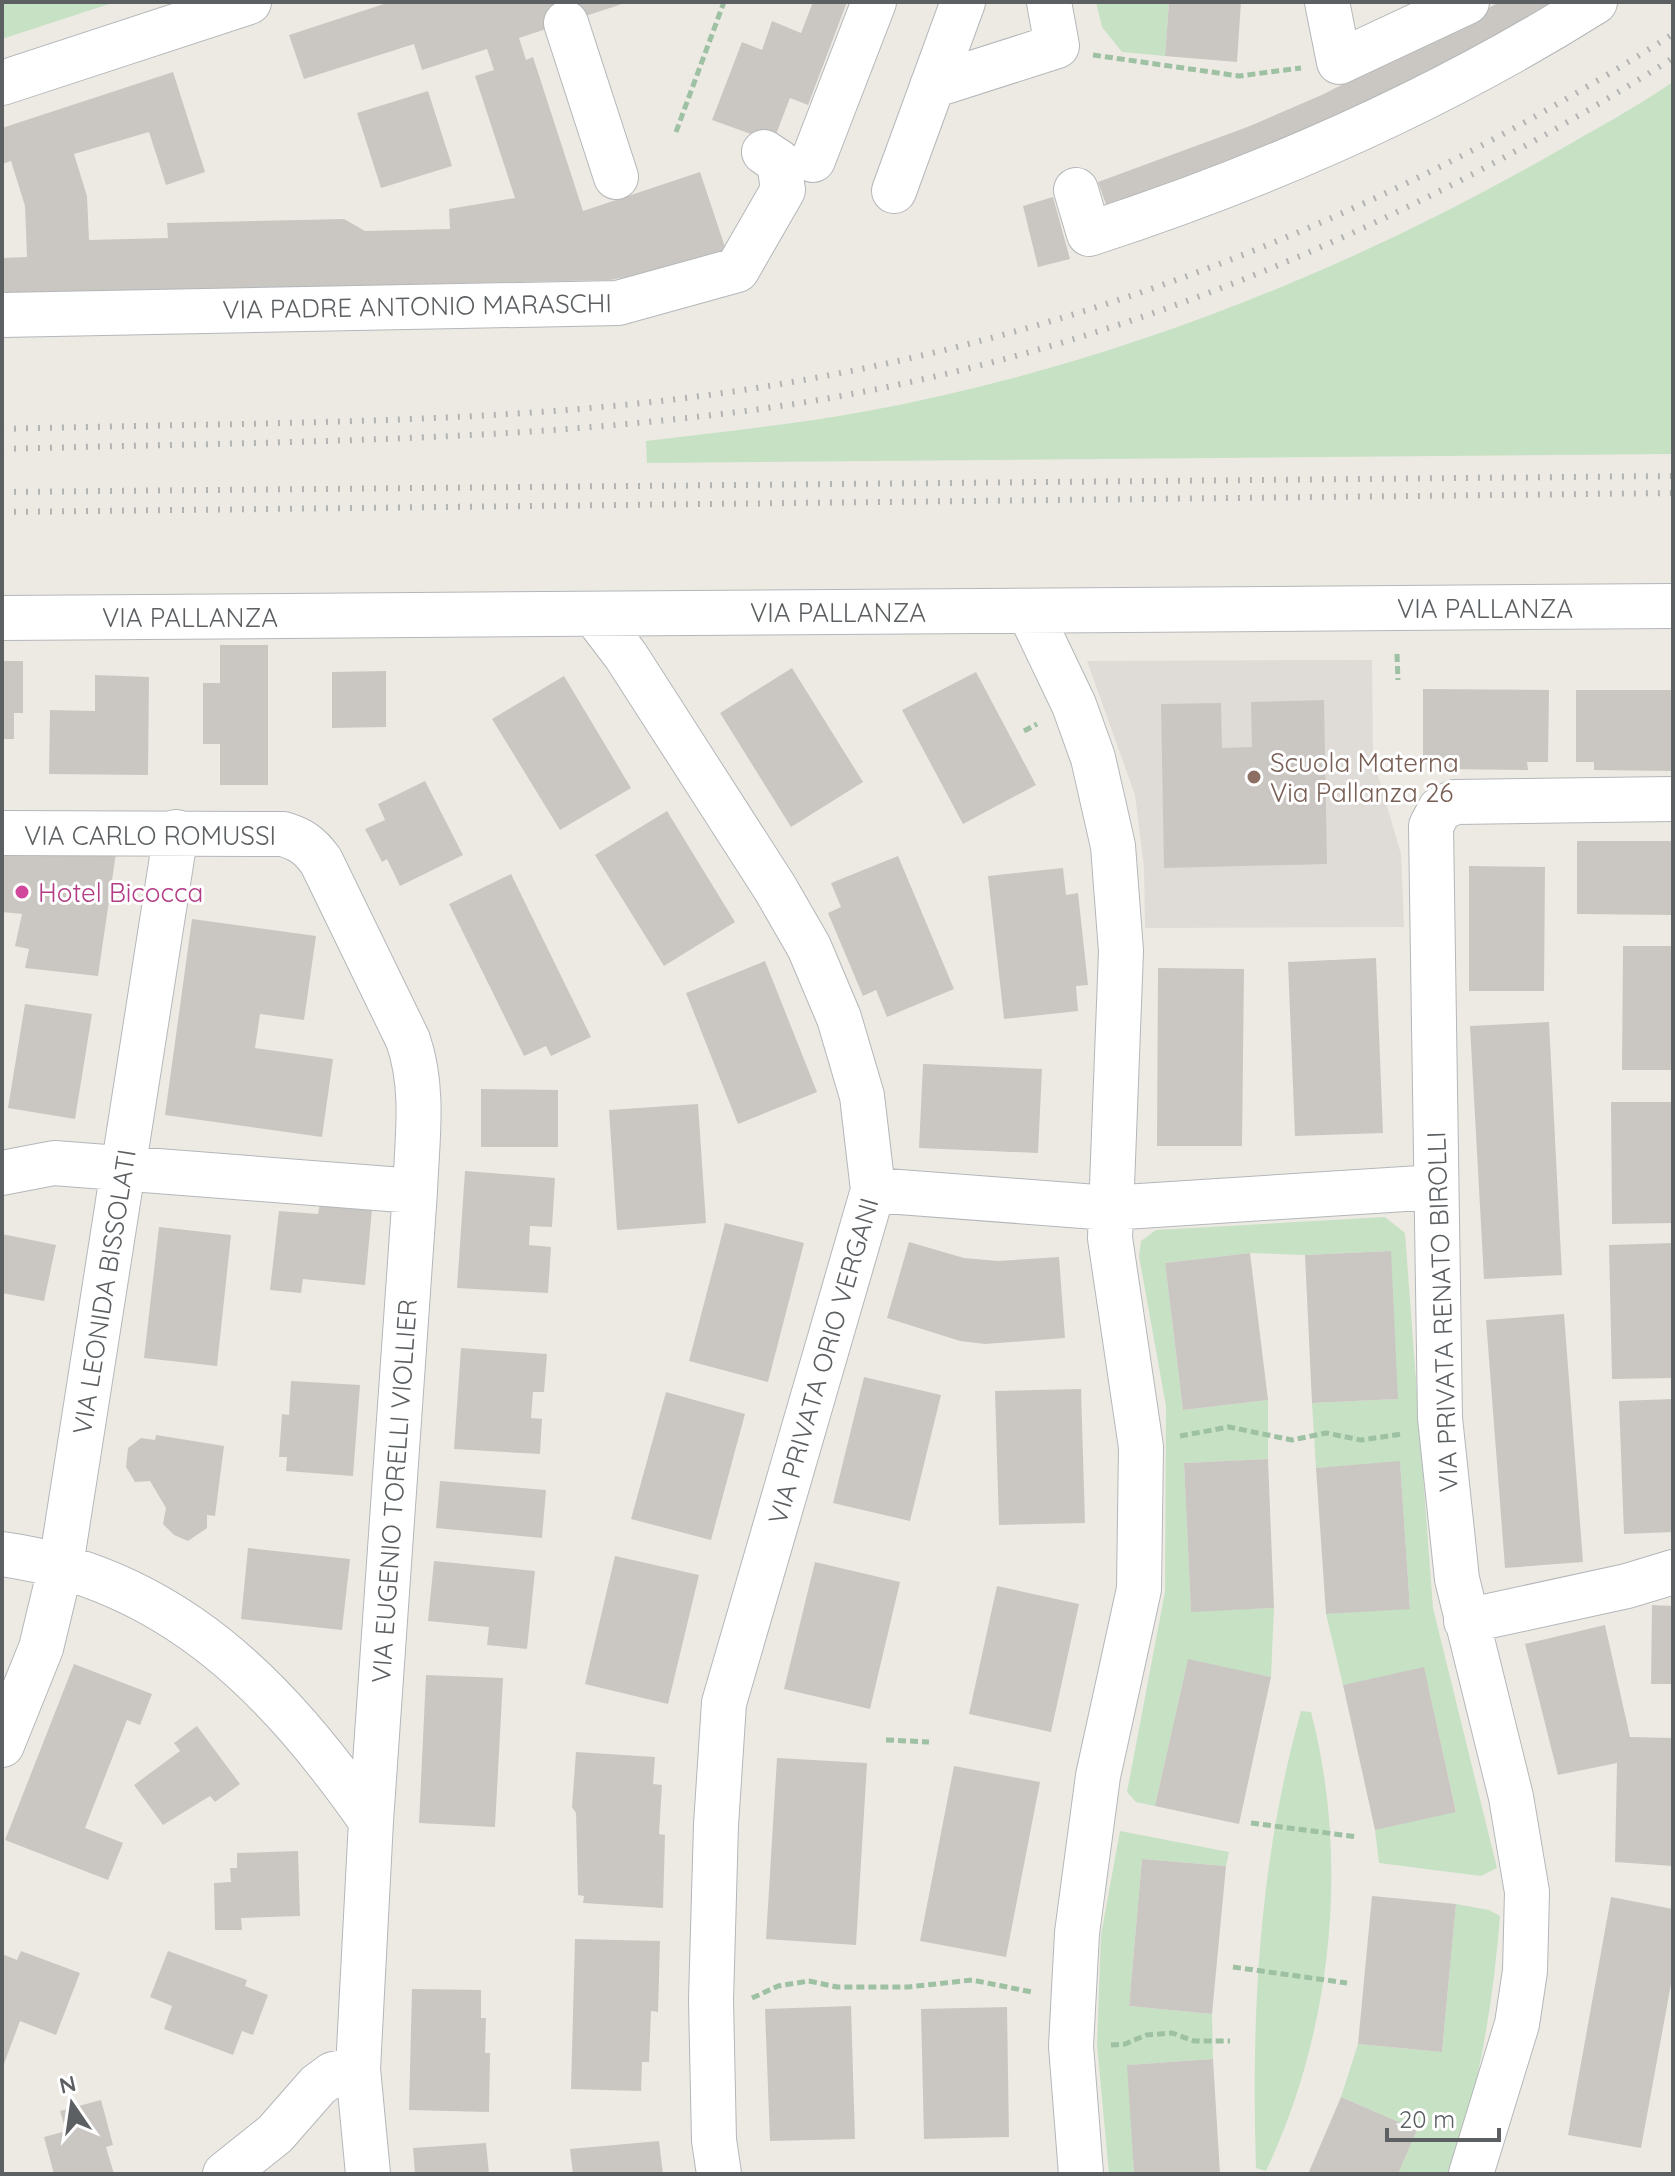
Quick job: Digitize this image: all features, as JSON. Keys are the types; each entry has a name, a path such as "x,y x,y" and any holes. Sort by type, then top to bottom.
{"street":[{"path":"2,83 249,2"},
{"path":"813,160 874,2"},
{"path":"894,191 963,2"},
{"path":"932,86 1057,46 1049,2"},
{"path":"1327,2 1339,62 1467,2"},
{"path":"1076,190 1089,234 1172,207 1335,142 1414,104 1595,2"},
{"path":"566,23 616,177"},
{"name":"VIA PADRE ANTONIO MARASCHI","path":"2,315 618,303 724,274 743,264 783,190 779,162 764,152"},
{"name":"VIA PALLANZA","path":"2,618 1673,606"},
{"path":"1029,611 1069,694 1093,758 1113,846 1121,951 1110,1238 1141,1447 1139,1589 1098,1776 1072,1995 1071,2046 1081,2174"},
{"name":"VIA PRIVATA ORIO VERGANI","path":"594,614 626,656 775,888 809,947 839,1018 862,1096 873,1190 724,1703 716,1825 711,2000 714,2140 719,2174"},
{"name":"VIA PRIVATA RENATO BIROLLI","path":"1471,2174 1517,2024 1525,1971 1527,1892 1511,1797 1457,1579 1440,1418 1430,833 1433,818 1455,802 1673,799"},
{"name":"VIA CARLO ROMUSSI","path":"2,833 176,832 283,834 298,838"},
{"name":"VIA LEONIDA BISSOLATI","path":"2,1745 41,1648 61,1565 176,832"},
{"name":"VIA EUGENIO TORELLI VIOLLIER","path":"298,838 311,847 321,861 408,1040 417,1064 419,1091 415,1191 371,1821 358,2069 368,2174"},
{"path":"2,1173 54,1163 415,1191"},
{"path":"873,1190 1109,1208 1436,1187"},
{"path":"2,1554 61,1565 142,1596 224,1652 332,1765 371,1821"},
{"path":"1466,1621 1627,1586 1673,1572"},
{"path":"225,2174 275,2134 318,2085 333,2074 358,2069"}],"path":[{"path":"676,132 724,2"},
{"path":"1057,46 1120,61 1239,76 1339,62"},
{"path":"1397,654 1398,680"},
{"path":"1141,1447 1229,1427 1292,1440 1326,1433 1361,1440 1391,1438 1440,1418"},
{"path":"886,1740 929,1742"},
{"path":"1251,1823 1358,1837"},
{"path":"1233,1967 1347,1983"},
{"path":"711,2000 755,1998 778,1986 809,1981 837,1987 908,1987 972,1980 1044,1995 1072,1995"},
{"path":"1071,2046 1125,2044 1146,2035 1172,2033 1194,2041 1230,2041"}],"shaded area":[{"name":"Scuola Materna Via Pallanza 26","path":"1372,660 1373,758 1401,854 1404,927 1145,928 1144,867 1135,795 1087,661"}],"green space":[{"path":"2,2 115,2 2,39"},
{"path":"1096,2 1169,2 1165,56 1122,52 1102,27"},
{"path":"1673,82 1673,454 647,463 646,441 835,417 952,393 1131,343 1219,312 1390,239 1473,197 1614,119"},
{"path":"1385,1217 1405,1233 1433,1608 1497,1868 1481,1876 1379,1863 1375,1830 1456,1811 1424,1668 1343,1685 1326,1614 1410,1608 1400,1462 1316,1468 1312,1403 1397,1399 1390,1251 1305,1255 1250,1253 1165,1263 1183,1410 1268,1400 1268,1459 1184,1463 1191,1611 1274,1608 1271,1677 1188,1660 1155,1806 1136,1802 1127,1792 1165,1592 1166,1406 1139,1256 1141,1241 1156,1230"},
{"path":"1301,1711 1311,1712 1323,1769 1330,1827 1328,1945 1320,2004 1306,2062 1266,2171 1256,2168 1255,2052 1261,1938 1276,1824"},
{"path":"1120,1831 1229,1852 1226,1866 1142,1859 1129,2006 1212,2014 1213,2059 1128,2065 1134,2174 1109,2174 1097,2045 1101,1935"},
{"path":"1456,1904 1489,1910 1500,1916 1489,2015 1476,2079 1449,2174 1398,2174 1417,2130 1341,2097 1358,2044 1442,2052"}],"building":[{"path":"390,2 628,2 519,38 526,60 533,57 583,211 700,172 726,250 664,270 610,280 2,294 2,258 27,257 25,206 11,161 2,164 2,128 173,72 205,172 166,185 149,132 74,154 87,196 89,240 168,238 167,223 344,219 365,231 450,229 449,209 515,198 475,76 494,70 487,49 422,70 414,44 304,79 289,35"},
{"path":"813,2 847,2 808,105 790,98 773,142 712,120 742,42 762,50 772,21 801,33"},
{"path":"1169,2 1241,2 1237,62 1165,56"},
{"path":"1500,2 1559,2 1482,47 1336,121 1108,210 1098,182 1250,126 1324,94"},
{"path":"428,91 452,166 381,188 357,113"},
{"path":"1053,197 1070,259 1038,267 1023,206"},
{"path":"220,645 268,645 268,785 220,785 220,744 203,744 203,683 220,683"},
{"path":"2,661 23,661 23,713 14,713 14,739 2,739"},
{"path":"792,668 863,782 791,827 720,713"},
{"path":"386,671 386,727 332,728 332,672"},
{"path":"976,672 1036,785 963,824 902,710"},
{"path":"95,675 149,677 148,775 49,774 50,710 95,711"},
{"path":"564,676 631,788 560,830 492,719"},
{"path":"1423,689 1549,690 1548,762 1527,762 1528,770 1441,769 1441,762 1423,761"},
{"path":"1576,690 1673,690 1673,771 1594,770 1594,762 1576,762"},
{"path":"1324,700 1327,864 1164,868 1161,704 1221,703 1222,748 1252,747 1251,702"},
{"path":"425,781 463,855 400,886 387,859 382,862 365,829 385,820 378,804"},
{"path":"667,811 735,922 664,966 595,855"},
{"path":"1577,841 1673,841 1673,915 1577,914"},
{"path":"116,853 98,976 25,968 29,949 15,946 22,914 2,912 2,856"},
{"path":"898,856 954,989 887,1017 876,990 863,996 828,913 841,907 831,883"},
{"path":"1469,866 1545,867 1544,991 1469,991"},
{"path":"1063,868 1066,895 1078,893 1088,985 1076,986 1078,1011 1004,1019 988,876"},
{"path":"511,874 591,1037 551,1056 546,1046 524,1056 449,904"},
{"path":"192,919 316,936 304,1020 260,1014 255,1048 333,1059 322,1137 165,1115"},
{"path":"1623,946 1673,946 1673,1070 1622,1070"},
{"path":"1376,958 1383,1133 1295,1136 1288,962"},
{"path":"765,961 817,1092 738,1124 686,993"},
{"path":"1158,968 1244,969 1242,1146 1157,1146"},
{"path":"25,1004 92,1014 75,1119 8,1108"},
{"path":"1549,1022 1562,1275 1484,1279 1470,1026"},
{"path":"923,1064 1042,1069 1038,1153 919,1148"},
{"path":"481,1089 558,1090 558,1147 481,1147"},
{"path":"1611,1102 1673,1102 1673,1223 1612,1224"},
{"path":"698,1104 706,1223 617,1230 609,1110"},
{"path":"465,1171 555,1178 552,1227 530,1226 529,1245 551,1247 548,1293 457,1288"},
{"path":"320,1204 372,1209 365,1285 303,1279 301,1293 270,1290 279,1211 318,1214"},
{"path":"725,1223 804,1243 768,1382 689,1361"},
{"path":"159,1227 231,1235 217,1366 144,1358"},
{"path":"2,1234 56,1245 44,1301 2,1293"},
{"path":"909,1242 964,1258 998,1261 1059,1257 1065,1338 985,1344 960,1341 887,1318"},
{"path":"1673,1243 1673,1378 1612,1379 1609,1245"},
{"path":"1391,1251 1398,1399 1312,1403 1305,1255"},
{"path":"1250,1253 1268,1400 1183,1410 1165,1263"},
{"path":"1564,1314 1583,1562 1505,1568 1486,1320"},
{"path":"461,1348 547,1354 544,1392 533,1392 531,1418 542,1419 540,1454 454,1449"},
{"path":"864,1377 941,1395 910,1521 833,1503"},
{"path":"291,1381 360,1385 353,1476 286,1471 287,1457 279,1457 282,1414 289,1415"},
{"path":"1081,1389 1085,1523 999,1525 995,1391"},
{"path":"666,1392 745,1414 711,1540 631,1519"},
{"path":"1673,1399 1673,1532 1624,1534 1619,1401"},
{"path":"156,1435 224,1446 215,1516 207,1515 207,1528 188,1541 174,1535 163,1524 166,1508 150,1481 135,1482 126,1467 128,1448 141,1438 155,1440"},
{"path":"1268,1459 1274,1608 1191,1612 1184,1463"},
{"path":"1400,1461 1410,1609 1326,1614 1316,1468"},
{"path":"440,1481 546,1490 542,1538 436,1528"},
{"path":"248,1548 350,1559 342,1630 241,1619"},
{"path":"615,1556 699,1575 668,1704 585,1684"},
{"path":"434,1561 535,1571 527,1649 487,1645 489,1627 428,1621"},
{"path":"815,1562 900,1582 870,1709 784,1689"},
{"path":"997,1586 1079,1604 1051,1732 969,1714"},
{"path":"1652,1605 1673,1606 1673,1684 1651,1684"},
{"path":"1605,1625 1630,1737 1673,1738 1673,1866 1615,1862 1617,1763 1558,1775 1525,1644"},
{"path":"1188,1659 1271,1677 1239,1824 1155,1806"},
{"path":"74,1664 152,1694 140,1725 127,1720 85,1828 123,1843 108,1880 5,1840"},
{"path":"1424,1667 1456,1812 1375,1830 1343,1685"},
{"path":"426,1675 503,1678 495,1827 419,1823"},
{"path":"197,1726 240,1784 215,1802 210,1796 163,1825 134,1785 180,1751 174,1743"},
{"path":"576,1752 655,1757 653,1784 662,1785 659,1834 665,1835 663,1908 583,1903 584,1896 578,1895 576,1813 572,1807"},
{"path":"777,1758 867,1763 856,1945 766,1939"},
{"path":"954,1766 1040,1782 1006,1957 920,1941"},
{"path":"298,1851 300,1916 241,1918 242,1930 215,1930 214,1883 231,1882 230,1868 237,1868 237,1853"},
{"path":"1142,1859 1226,1866 1212,2014 1129,2006"},
{"path":"1372,1896 1456,1904 1442,2052 1358,2044"},
{"path":"1611,1897 1673,1909 1673,1973 1641,2148 1568,2135"},
{"path":"575,1939 660,1941 658,2012 651,2011 649,2062 642,2062 641,2091 571,2089"},
{"path":"21,1951 80,1973 56,2035 20,2021 2,2069 2,1954 17,1960"},
{"path":"168,1951 247,1980 245,1986 268,1995 253,2035 242,2031 233,2055 164,2029 172,2006 150,1997"},
{"path":"412,1989 481,1990 481,2018 486,2018 485,2053 490,2053 489,2112 409,2110"},
{"path":"851,2006 855,2139 770,2141 765,2009"},
{"path":"1007,2007 1009,2137 924,2139 921,2009"},
{"path":"1213,2059 1220,2174 1134,2174 1127,2065"},
{"path":"1341,2097 1417,2130 1398,2174 1308,2174"},
{"path":"101,2100 113,2145 106,2147 114,2174 54,2174 44,2137 66,2131 60,2111"},
{"path":"659,2141 663,2174 573,2174 570,2149"},
{"path":"486,2143 489,2174 415,2174 413,2148"}],"railway":[{"path":"2,429 397,420 554,411 633,404 772,385 909,359 1043,323 1175,280 1304,230 1430,172 1553,106 1673,34"},
{"path":"2,449 370,440 554,430 737,412 862,392 984,364 1106,329 1224,287 1341,238 1455,183 1566,123 1673,58"},
{"path":"2,492 1673,476"},
{"path":"2,512 1673,493"}],"place":[{"name":"Scuola Materna Via Pallanza 26","path":"1254,777"},
{"name":"Hotel Bicocca","path":"22,892"}]}
